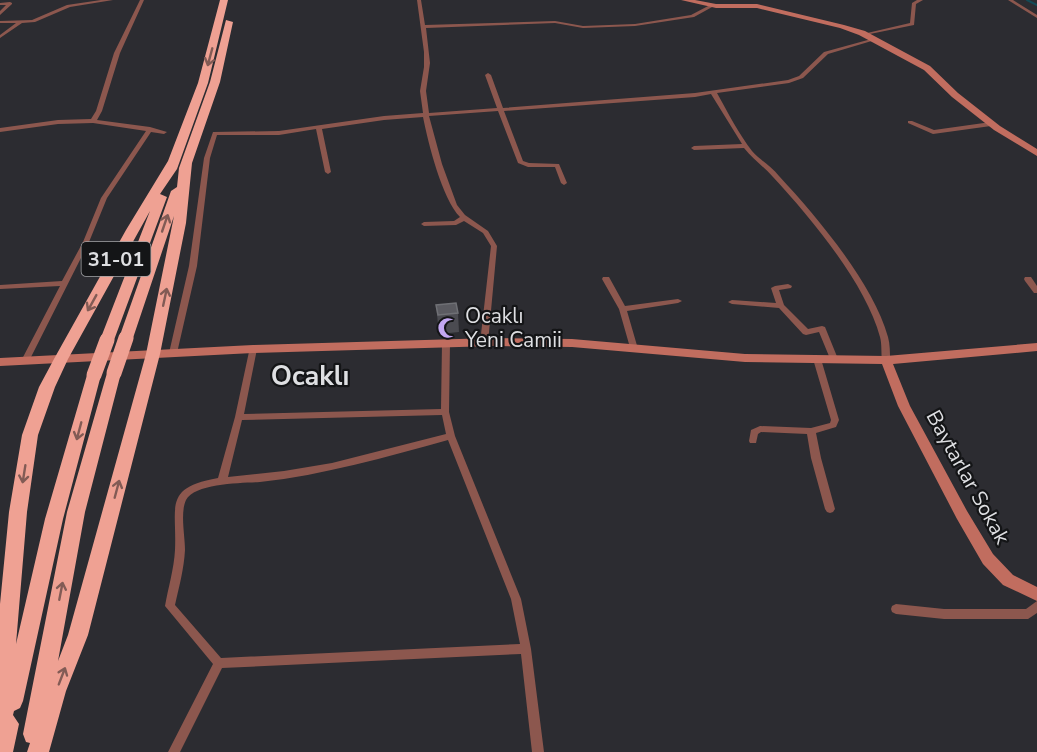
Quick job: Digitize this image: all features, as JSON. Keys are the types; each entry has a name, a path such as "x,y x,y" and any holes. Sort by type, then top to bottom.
{"highway":[{"name":"31-01","path":"153,354 180,223 181,161 224,0"},
{"name":"31-01","path":"61,359 132,230 181,161 215,82 234,0"},
{"path":"31,752 76,512 114,373 181,161"},
{"path":"2,752 54,519 94,375 181,161"},
{"path":"38,752 56,691 78,635 153,354"},
{"path":"0,733 7,683 6,642 17,524 30,435 47,387 61,359"}],"street":[{"path":"0,22 40,19 69,6 111,0"},
{"path":"93,121 99,111 117,53 141,0"},
{"path":"419,0 428,60 423,88 426,117 455,208 463,218 490,234 494,246 484,343"},
{"path":"684,0 712,6 748,3 842,26 869,36 927,68 955,95 991,124 1037,153"},
{"path":"173,353 193,266 207,158 216,133 279,133 384,118 426,117 713,92 801,77 825,53 869,36 912,24 914,3 921,0"},
{"path":"1010,0 1037,17"},
{"path":"0,4 10,3 0,14"},
{"path":"422,27 555,22 583,27 635,25 692,16 712,6"},
{"path":"0,37 20,22"},
{"path":"488,75 520,162 528,165 557,165 564,183"},
{"path":"713,92 747,146 823,230 871,302 888,350 886,360"},
{"path":"0,130 58,122 93,121 164,132"},
{"path":"910,122 933,132 991,124"},
{"path":"319,128 328,172"},
{"path":"25,361 65,283 104,198 150,129"},
{"path":"694,148 747,146"},
{"path":"423,224 456,223 463,218"},
{"path":"606,279 623,309 634,349"},
{"path":"1028,279 1037,291"},
{"path":"0,287 65,283"},
{"path":"788,286 775,288 781,306 806,332 822,329 834,359"},
{"path":"623,309 678,302"},
{"path":"732,302 781,306"},
{"path":"0,362 252,349 446,343 572,343 745,358 886,360 1037,347"},
{"path":"446,343 445,412 451,436 516,599 526,649 538,752"},
{"path":"222,481 240,417 252,349"},
{"path":"753,441 754,432 760,429 811,431 832,425 835,420 817,359"},
{"name":"Baytarlar Sokak","path":"886,360 904,406 988,559 1008,580 1037,594"},
{"path":"240,417 445,412"},
{"path":"811,431 830,509"},
{"path":"219,663 170,606 180,555 179,521 182,498 189,490 222,481 277,476 340,466 451,436"},
{"path":"896,609 944,614 1028,614 1037,606"},
{"path":"219,663 526,649"},
{"path":"174,752 219,663"}],"building":[{"path":"456,303 458,313 438,315 436,305"}],"waterway":[{"path":"1027,0 1037,5"}],"place":[{"name":"Ocaklı Yeni Camii","path":"448,328"}],"district":[{"name":"Ocaklı","path":"310,376"}]}
